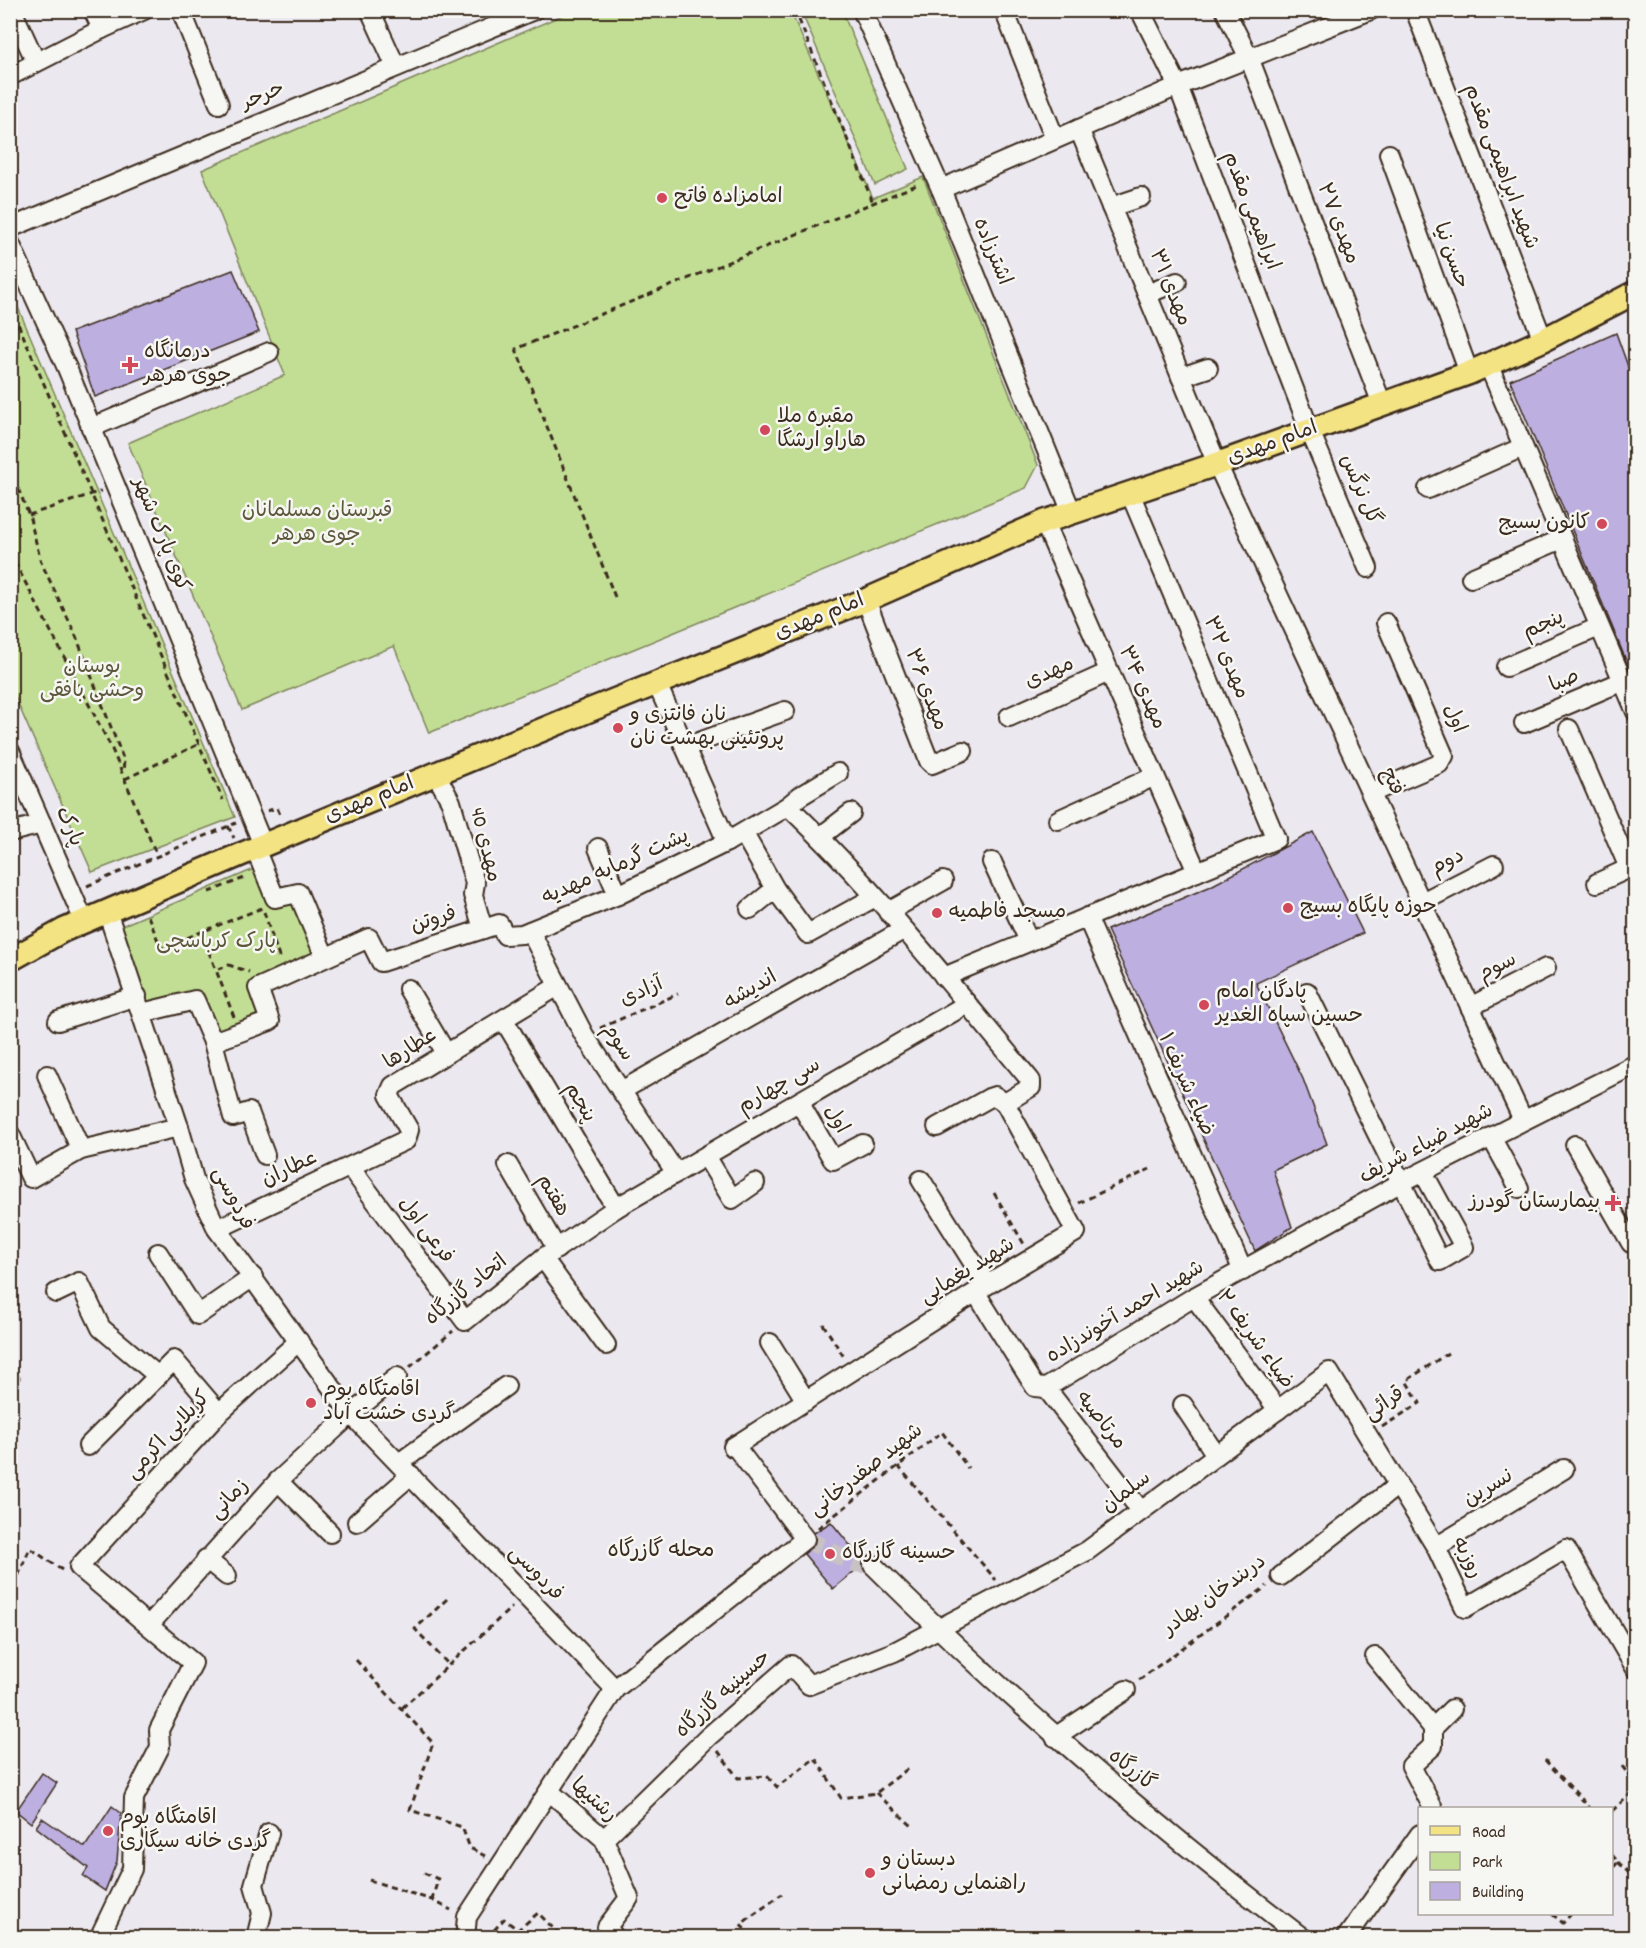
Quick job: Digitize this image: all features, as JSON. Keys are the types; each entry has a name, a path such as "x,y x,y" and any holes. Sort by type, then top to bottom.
{"main road":[{"name":"امام مهدی","path":"10,960 107,911 289,834 866,600 1044,522 1217,464 1478,369 1543,340 1635,292"}],"street":[{"path":"12,10 36,62"},
{"path":"93,10 102,29"},
{"path":"10,76 144,10"},
{"path":"181,10 219,104"},
{"path":"370,10 396,67"},
{"name":"حرحر","path":"10,228 534,10"},
{"name":"اشترزاده","path":"862,10 938,184 1072,513"},
{"path":"1004,10 1055,139"},
{"name":"ابراهیمی مقدم","path":"1140,10 1178,86 1310,430"},
{"name":"مهدی ۲۷","path":"1225,10 1250,60 1382,404"},
{"path":"938,184 1055,139 1178,86 1250,60 1371,10"},
{"name":"شهید ابراهیمی مقدم","path":"1415,10 1543,340"},
{"name":"مهدی ۳۱","path":"1079,129 1217,464"},
{"name":"حسن نیا","path":"1389,154 1478,369 1523,447 1635,712"},
{"path":"1111,207 1141,197"},
{"name":"کوی پارک شهر","path":"10,243 115,485 251,816 269,903"},
{"path":"1146,294 1177,282"},
{"path":"91,428 269,352"},
{"path":"1181,377 1208,368"},
{"name":"گل نرگس","path":"1310,430 1368,568"},
{"path":"1428,489 1523,447"},
{"name":"فتح","path":"1217,464 1523,1120"},
{"name":"مهدی ۳۲","path":"1130,493 1276,836 1274,841 1197,872"},
{"name":"مهدی ۳۴","path":"1044,522 1197,872"},
{"path":"1471,578 1562,539"},
{"name":"مهدی ۳۶","path":"866,600 929,761 932,764 963,751"},
{"name":"اول","path":"1371,793 1439,764 1444,756 1386,622"},
{"name":"پنجم","path":"1506,667 1599,627"},
{"name":"مهدی","path":"1009,717 1109,672"},
{"name":"صبا","path":"1524,723 1623,681"},
{"path":"657,684 727,843"},
{"path":"685,747 785,711"},
{"path":"1569,729 1632,866 1597,883"},
{"name":"پارک","path":"10,751 84,921"},
{"name":"پشت گرمابه مهدیه","path":"526,932 618,895 727,843 838,773"},
{"name":"مهدی 40","path":"436,774 451,802 475,884 473,895 483,929"},
{"path":"1058,820 1155,776"},
{"path":"788,806 875,897 1031,1081 1031,1088 1005,1103 995,1096 989,1098 937,1127"},
{"path":"820,837 851,813"},
{"path":"10,832 42,824"},
{"path":"744,834 775,889 806,932 811,935 875,897"},
{"path":"598,849 618,895"},
{"path":"992,862 1029,941"},
{"name":"دوم","path":"1422,902 1494,865"},
{"path":"944,977 1197,872"},
{"path":"888,912 943,880"},
{"path":"750,909 775,889"},
{"path":"213,1042 270,1021 258,988 325,957 298,893 269,903"},
{"name":"فردوسی","path":"107,911 140,1004 194,1179 217,1229 351,1414 615,1689"},
{"name":"ضیاء شریف ۱","path":"1087,917 1243,1271"},
{"name":"فروتن","path":"325,957 369,938 381,962 499,924 505,935 526,932"},
{"name":"اندیشه","path":"621,1090 903,930"},
{"name":"سوم","path":"526,932 584,1035 676,1173"},
{"name":"سوم","path":"1470,1007 1546,969"},
{"name":"عطارها","path":"350,1167 406,1140 410,1130 389,1095 393,1086 558,986"},
{"path":"408,989 446,1053"},
{"path":"1307,992 1440,1261 1464,1247 1423,1172"},
{"path":"58,1021 140,1004 195,1000 213,1042 233,1117 249,1112 265,1155"},
{"name":"سی چهارم","path":"616,1208 967,1004"},
{"name":"پنجم","path":"504,1020 616,1208"},
{"name":"شهید ضیاء شریف","path":"1243,1271 1400,1183 1635,1064"},
{"path":"47,1075 81,1150"},
{"name":"اول","path":"799,1102 833,1160 863,1144"},
{"name":"شهید یغمایی","path":"805,1539 734,1447 981,1289 1076,1233 1005,1103"},
{"path":"10,1134 32,1178 81,1150 179,1126"},
{"path":"1491,1137 1520,1188"},
{"path":"1575,1145 1631,1243 1635,1240"},
{"path":"706,1156 732,1199 755,1183"},
{"name":"هفتم","path":"508,1165 550,1253"},
{"name":"عطاران","path":"217,1229 350,1167"},
{"name":"فرعی اول","path":"350,1167 465,1321"},
{"path":"921,1180 981,1289"},
{"name":"اتحاد گازرگاه","path":"465,1321 550,1253 616,1208"},
{"path":"158,1253 198,1315 253,1277"},
{"path":"550,1253 606,1345"},
{"name":"شهید احمد آخوندزاده","path":"981,1289 1035,1387 1046,1388 1194,1297 1243,1271"},
{"path":"56,1293 79,1282 100,1328 158,1376"},
{"name":"ضیاء شریف ۲","path":"1194,1297 1278,1410"},
{"name":"کربلایی اکرمی","path":"78,1567 219,1413 299,1341"},
{"path":"770,1343 806,1401"},
{"path":"88,1446 174,1359 219,1413"},
{"name":"سلمان","path":"938,1630 1087,1551 1329,1372"},
{"name":"روزبه","path":"1329,1372 1436,1547 1465,1608 1566,1549 1635,1669"},
{"path":"351,1414 397,1377"},
{"path":"357,1522 405,1469 506,1386"},
{"name":"مرتاصیه","path":"1046,1388 1141,1511"},
{"path":"1183,1405 1216,1455"},
{"name":"زمانی","path":"150,1624 278,1480 351,1414"},
{"name":"نسرین","path":"1436,1547 1564,1469"},
{"path":"278,1480 330,1533"},
{"name":"دربندخان بهادر","path":"1281,1576 1398,1485"},
{"path":"465,1938 466,1917 615,1689 805,1539"},
{"path":"206,1559 227,1576"},
{"path":"873,1565 938,1630"},
{"path":"78,1567 150,1624 194,1663 159,1730 160,1748 134,1798 132,1869 99,1938"},
{"name":"گازرگاه","path":"938,1630 1055,1737 1303,1938"},
{"name":"حسینیه گازرگاه","path":"604,1839 708,1737 791,1665 809,1685 894,1652 938,1630"},
{"path":"1375,1657 1433,1728 1433,1746 1411,1766 1433,1807"},
{"path":"1055,1737 1126,1690"},
{"path":"1433,1728 1452,1709"},
{"name":"رشتیها","path":"549,1791 604,1839 629,1898 607,1927 615,1938"},
{"path":"256,1938 262,1913 254,1885 269,1833"},
{"path":"1347,1938 1418,1835"}],"path":[{"path":"795,10 873,203"},
{"path":"615,597 516,349 873,203 938,184"},
{"path":"10,305 225,804"},
{"path":"10,469 28,515 41,562 76,636 124,761 122,773"},
{"path":"28,515 115,485"},
{"path":"10,553 111,747 157,856"},
{"path":"125,779 218,735"},
{"path":"72,893 251,816 277,808 289,834"},
{"path":"230,814 234,824"},
{"path":"148,914 161,948 269,903 280,960 269,964"},
{"path":"201,932 240,1033"},
{"path":"216,970 229,965 247,973 258,969"},
{"name":"آزادی","path":"584,1035 678,994"},
{"path":"1063,1210 1150,1169"},
{"path":"994,1193 1033,1258"},
{"name":"اتحاد گازرگاه","path":"397,1377 465,1321"},
{"path":"823,1324 852,1371"},
{"name":"قرائی","path":"1368,1436 1420,1403 1406,1381 1448,1353"},
{"path":"10,1378 21,1378"},
{"name":"شهید صفدرخانی","path":"805,1539 942,1432 968,1468"},
{"path":"898,1466 1008,1593"},
{"path":"10,1595 30,1548 68,1574 78,1567"},
{"name":"دربندخان بهادر","path":"1126,1690 1281,1576"},
{"path":"402,1708 525,1595"},
{"path":"447,1599 415,1629 449,1665"},
{"path":"356,1660 433,1743 410,1810 462,1827 470,1848 501,1864"},
{"path":"708,1737 738,1778 767,1776 777,1787 815,1758 841,1798 876,1793 910,1767"},
{"path":"1545,1760 1588,1807"},
{"path":"1622,1766 1635,1784"},
{"path":"1613,1809 1635,1789"},
{"path":"876,1793 912,1826"},
{"path":"1613,1857 1635,1880"},
{"path":"1613,1867 1618,1862"},
{"path":"424,1874 438,1879 432,1900"},
{"path":"369,1880 432,1900 466,1917"},
{"path":"750,1938 741,1924 782,1894"},
{"path":"487,1938 504,1919 518,1930 538,1913 563,1938"},
{"path":"1553,1915 1563,1923 1570,1915"}],"green space":[{"name":"قبرستان مسلمانان جوی هرهر","path":"790,10 873,198 923,177 1038,465 1026,488 429,733 394,646 242,710 128,443 285,375 202,170 572,11"},
{"path":"801,11 842,11 908,169 875,185"},
{"name":"بوستان وحشی بافقی","path":"11,291 235,817 92,872 11,688"},
{"name":"پارک کرباسچی","path":"254,869 270,903 296,898 316,953 249,984 263,1013 216,1034 198,994 143,1005 119,927"}],"building":[{"name":"درمانگاه جوی هرهر","path":"233,270 259,332 95,397 72,332"},
{"name":"کانون بسیج","path":"1616,333 1635,386 1635,682 1510,380"},
{"name":"پادگان امام حسین سپاه الغدیر","path":"1313,832 1363,933 1256,983 1303,1079 1327,1144 1273,1170 1292,1227 1255,1251 1107,930 1209,887"},
{"name":"حسینه گازرگاه","path":"831,1522 863,1561 862,1565 833,1589 804,1554 815,1544 814,1533"},
{"path":"42,1773 57,1783 31,1823 16,1811"},
{"name":"اقامتگاه بوم گردی خانه سیگاری","path":"112,1806 121,1813 117,1861 105,1891 83,1876 88,1868 36,1827 42,1818 85,1847"}],"tunnel":[{"path":"805,1539 854,1563 873,1565"}],"place":[{"name":"امامزاده فاتح","path":"662,198"},
{"name":"درمانگاه جوی هرهر","path":"130,365"},
{"name":"مقبره ملا هاراو ارشگا","path":"765,430"},
{"name":"کانون بسیج","path":"1602,524"},
{"name":"نان فانتزی و پروتئینی بهشت نان","path":"618,728"},
{"name":"حوزه پایگاه بسیج","path":"1288,908"},
{"name":"مسجد فاطمیه","path":"937,913"},
{"name":"پادگان امام حسین سپاه الغدیر","path":"1204,1005"},
{"name":"بیمارستان گودرز","path":"1613,1203"},
{"name":"اقامتگاه بوم گردی خشت آباد","path":"311,1403"},
{"name":"حسینه گازرگاه","path":"830,1554"},
{"name":"اقامتگاه بوم گردی خانه سیگاری","path":"108,1831"},
{"name":"دبستان و راهنمایی رمضانی","path":"870,1873"}],"district":[{"name":"محله گازرگاه","path":"661,1551"}]}
